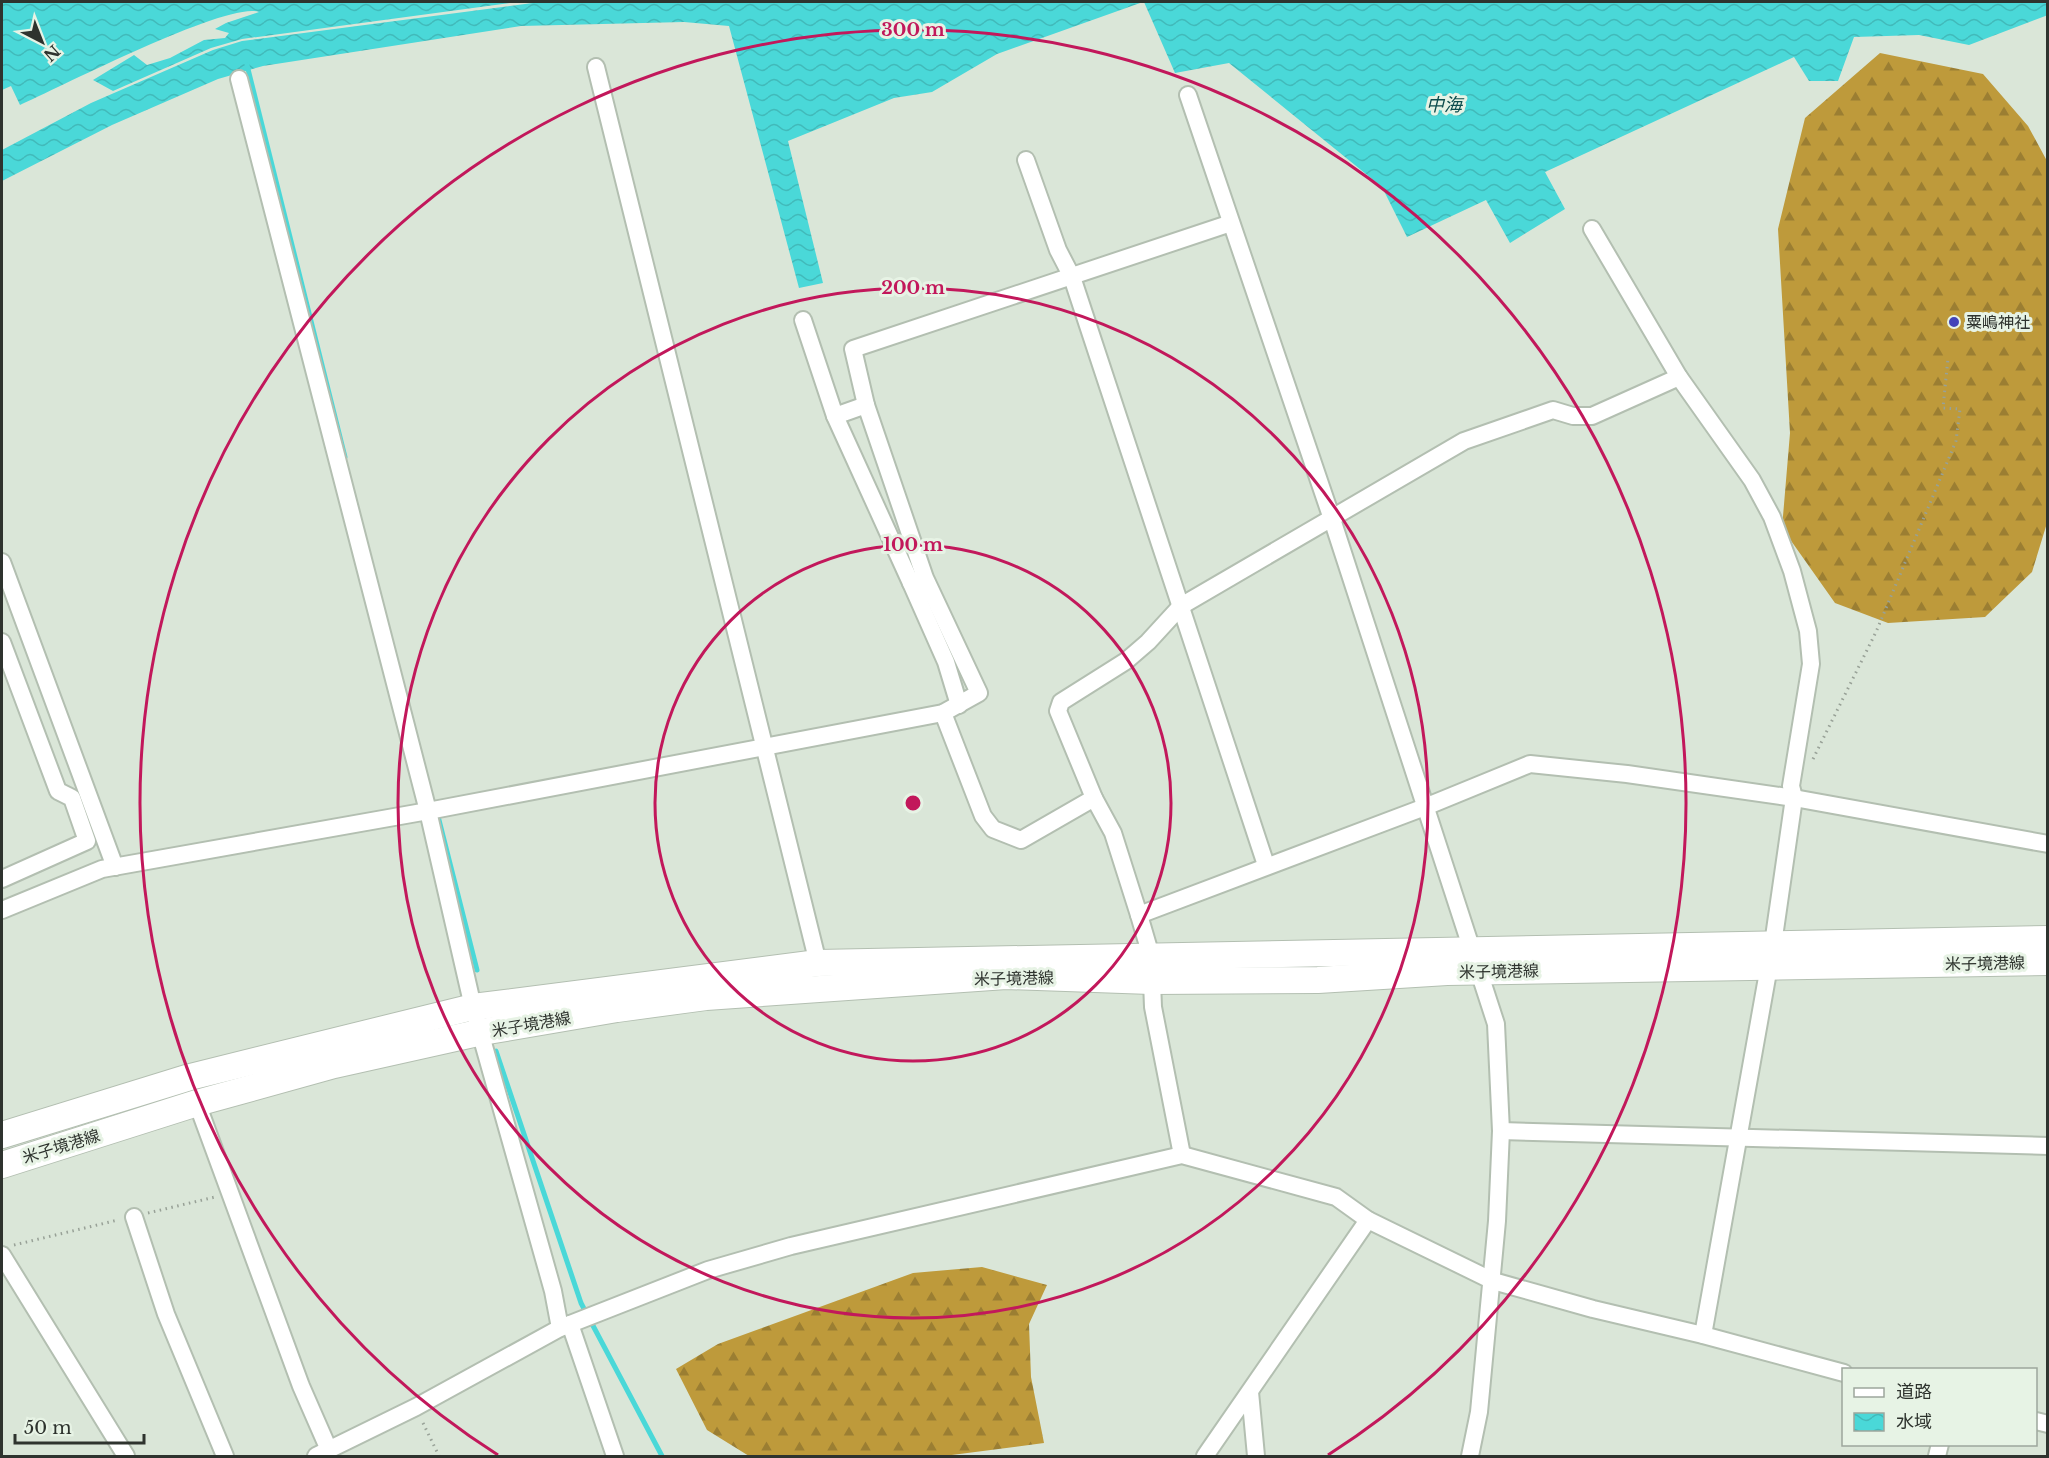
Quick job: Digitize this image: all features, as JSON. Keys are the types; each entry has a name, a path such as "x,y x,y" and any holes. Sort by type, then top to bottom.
{"main road":[{"name":"米子境港線","path":"2,1135 190,1077 473,1007 818,963 1151,968 1475,962 1770,955 2048,939"},
{"name":"米子境港線","path":"1770,955 2048,962"},
{"name":"米子境港線","path":"2,1165 197,1103 334,1065 482,1032 617,1009 706,997 1151,968"}],"street":[{"path":"596,67 818,963"},
{"path":"239,80 428,812 473,1007 482,1032 553,1291 615,1456"},
{"path":"1188,95 1332,519 1496,1024 1501,1131 1493,1281 1479,1412 1470,1456"},
{"path":"1026,160 1058,250 1072,277 1266,865"},
{"path":"918,580 866,405 853,349 1231,223"},
{"path":"1592,229 1679,377 1752,480 1772,517 1792,571 1808,631 1811,664 1791,786 1794,798 1770,955 1702,1335"},
{"path":"2,910 102,869 428,812 943,712 979,693 918,580 835,416 803,320"},
{"path":"1182,1155 1153,1007 1151,968 1139,915 1113,833 1094,798 1058,711 1061,702 1126,661 1181,606 1464,441 1553,410 1573,416 1592,416 1679,377"},
{"path":"835,416 866,405"},
{"path":"2,562 115,867"},
{"path":"2,642 58,791 72,798 87,841 2,879"},
{"path":"943,712 983,816 993,829 1021,840 1094,798"},
{"path":"1139,915 1266,865 1425,807 1530,764 1627,774 1794,798 2048,844"},
{"path":"197,1103 301,1386 323,1453 416,1407 565,1326 708,1270 791,1246 1182,1155 1336,1197 1368,1220 1493,1281 1593,1309 1842,1371"},
{"path":"1501,1131 2048,1146"},
{"path":"134,1217 166,1314 225,1456"},
{"path":"1205,1456 1368,1220"},
{"path":"7,1250 126,1456"},
{"path":"1250,1392 1256,1456"}],"path":[{"path":"1809,767 1876,632 1956,441 1960,409 1943,408 1948,358"},
{"path":"7,1250 231,1193"},
{"path":"416,1407 439,1456"}],"green space":[{"path":"1880,53 1983,74 2028,126 2047,161 2047,523 2032,572 1985,617 1888,623 1835,603 1782,528 1790,433 1778,229 1805,118"},
{"path":"982,1267 1047,1285 1029,1324 1031,1377 1044,1443 944,1456 749,1456 707,1430 676,1369 718,1344 913,1273"}],"water":[{"path":"2,2 518,2 242,39 211,48 113,91 93,80 134,55 147,65 170,58 204,40 225,38 229,33 215,29 259,12 241,12 180,32 20,105 11,86 2,90"},
{"path":"540,2 1143,2 997,54 932,92 894,98 788,141 823,283 799,288 729,26 684,22 521,26 263,66 218,79 112,125 2,181 2,150 91,103 213,50 242,41"},
{"name":"中海","path":"1144,2 2047,2 2048,15 1969,45 1919,35 1854,37 1838,81 1809,81 1794,57 1545,172 1565,209 1510,243 1486,200 1407,237 1382,187 1229,63 1175,73"}],"waterway":[{"path":"247,65 345,457"},
{"path":"437,812 477,970"},
{"path":"496,1051 581,1303 662,1456"}],"place":[{"name":"粟嶋神社","path":"1954,322"}]}
